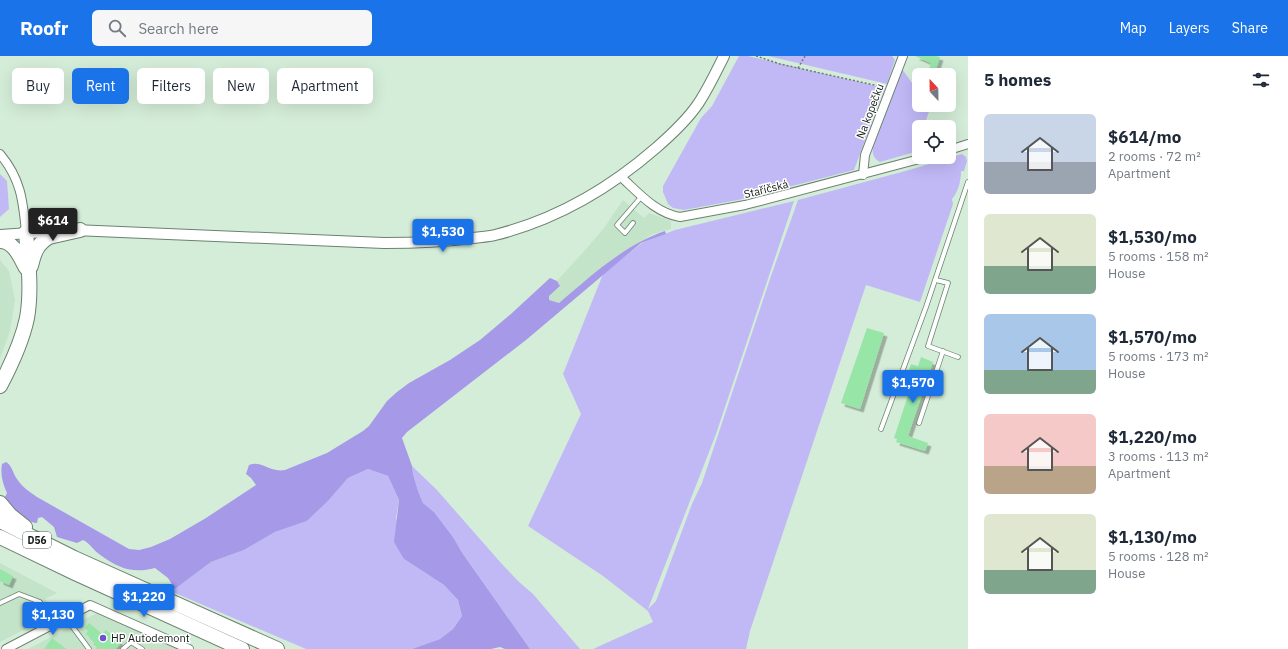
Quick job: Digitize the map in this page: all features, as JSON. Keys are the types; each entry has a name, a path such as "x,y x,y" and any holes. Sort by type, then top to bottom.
{"highway":[{"path":"28,274 34,251 44,240 49,237 80,230"},
{"path":"0,386 13,360 23,332 29,303 26,232"},
{"path":"0,241 8,243 16,250 28,274"},
{"path":"0,503 19,523 74,558"},
{"name":"D56","path":"0,521 74,558 277,649"},
{"name":"D56","path":"0,537 242,649"}],"street":[{"path":"0,235 26,232 80,230 384,243 416,243 451,241 494,235 522,227 554,215 587,197 620,176 668,138 685,120 697,104 724,56"},
{"name":"Na kopečku","path":"863,175 865,155 902,56"},
{"path":"956,148 968,144"},
{"path":"0,154 11,168 20,190 26,232"},
{"name":"Staříčská","path":"620,176 660,210 670,216 680,217 746,205 912,161"},
{"path":"10,648 90,605 189,649"}],"lane":[{"path":"881,429 936,280 968,182"},
{"path":"633,223 625,233 616,225 642,196"},
{"path":"936,280 948,284 928,346 958,357"},
{"path":"919,423 942,352"},
{"path":"0,603 19,594 40,602 51,626"},
{"path":"66,618 89,649"},
{"path":"123,649 131,642 142,649"}],"path":[{"path":"756,56 798,68 890,89"},
{"path":"798,68 805,56"}],"shaded area":[{"path":"739,56 748,56 885,88 878,106 876,105 872,115 874,116 854,170 738,200 684,210 673,208 668,204 663,192 663,186 701,118 712,106"},
{"path":"768,56 892,56 895,60 887,84"},
{"path":"902,69 912,83 912,112 929,112 926,120 912,120 912,153 880,162 874,156 873,146"},
{"path":"962,154 966,157 967,161 964,171 961,171 959,186 952,199 953,204 920,302 866,285 750,631 746,649 593,649 653,622 648,611 603,576 528,526 581,414 563,374 603,274 642,243 675,230 794,201 716,434 648,609 656,601 692,504 702,483 798,200 929,164 956,164 956,156"},
{"path":"0,174 7,181 9,209 0,217"},
{"path":"623,200 644,218 649,213 671,221 671,229 653,234 634,245 559,303 549,300 549,296 560,286 557,281 604,228"},
{"path":"665,231 666,234 641,243 526,340 407,432 402,438 423,503 434,512 453,537 463,554 530,649 505,649 500,647 491,649 412,649 440,639 453,629 462,616 458,600 444,585 404,559 394,542 399,500 388,476 368,469 348,478 328,501 307,521 275,532 244,550 211,562 175,589 168,578 155,568 147,570 132,570 119,566 99,554 83,540 77,543 57,537 54,527 42,517 38,518 37,523 24,518 4,499 7,493 2,479 1,468 2,464 6,462 10,465 21,484 37,497 129,549 139,550 151,547 170,539 206,518 256,485 246,474 249,465 258,464 274,470 285,470 327,453 363,431 369,426 387,401 397,392 409,383 450,360 480,340 550,278 557,281 560,286 549,296 549,300 559,303 596,272 622,253 636,244"},
{"path":"0,260 9,271 15,300 10,331 0,359"},
{"path":"412,466 436,489 518,581 533,594 580,649 530,649 463,554 453,537 434,512 423,503 418,491"},
{"path":"368,469 388,476 399,500 396,518 404,559 444,585 458,600 462,616 453,629 440,639 412,649 306,649 175,593 175,589 211,562 244,550 275,532 307,521 328,501 348,478"},
{"path":"0,563 57,593 45,599 56,613 0,642"},
{"name":"HP Autodemont","path":"99,612 182,649 28,649"}],"building":[{"path":"915,56 940,57 936,68 929,68 931,63"},
{"path":"867,328 884,333 860,409 841,403"},
{"path":"921,357 933,362 908,436 928,443 925,451 896,442 897,439 894,438 912,383 905,381 911,364 918,366"},
{"path":"0,569 13,576 9,585 0,581"},
{"path":"89,623 102,634 106,630 121,643 116,649 99,649 93,644 95,642 86,634 88,631 85,628"},
{"path":"52,638 66,649 44,649"}],"place":[{"name":"HP Autodemont","path":"103,638"}]}
